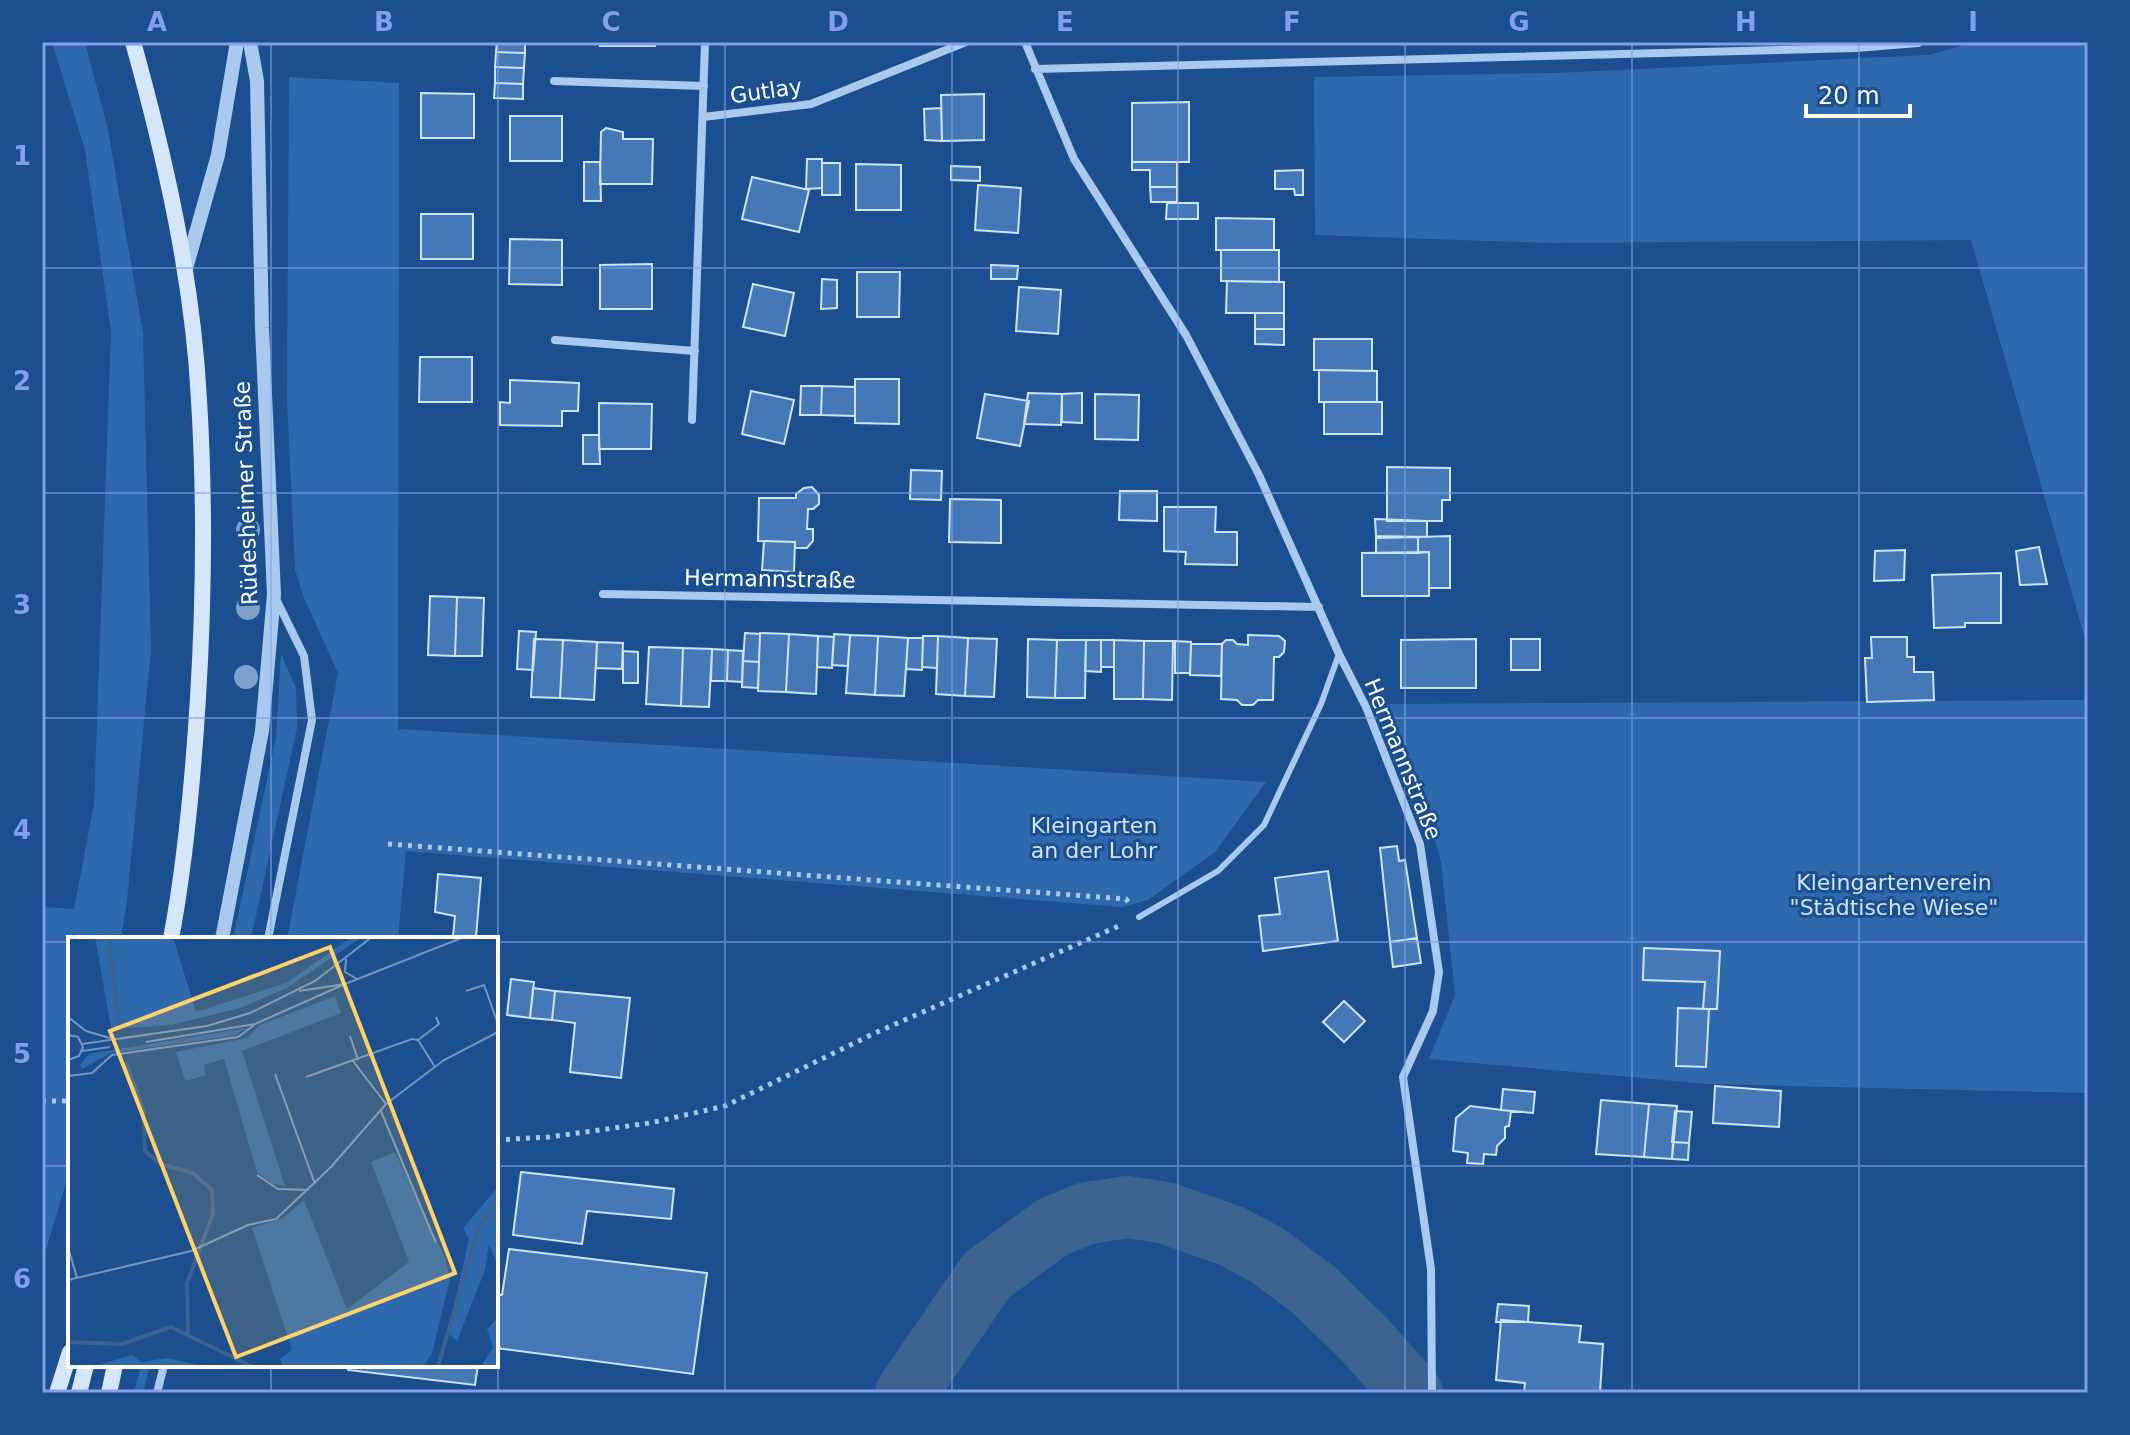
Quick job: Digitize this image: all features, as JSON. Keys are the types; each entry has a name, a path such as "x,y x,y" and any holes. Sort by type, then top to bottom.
{"main road":[{"path":"133,42 163,163 185,274 199,398 204,599 194,777 174,937"},
{"path":"57,1393 68,1358"},
{"path":"79,1393 86,1367"},
{"path":"109,1393 115,1367"}],"street":[{"path":"185,274 218,155 237,42"},
{"name":"Rüdesheimer Straße","path":"222,937 262,731 274,594 262,328 257,81 250,42"},
{"name":"Gutlay","path":"692,420 705,42"},
{"name":"Gutlay","path":"703,117 811,104 966,42"},
{"name":"Hermannstraße","path":"1025,42 1074,159 1193,349 1259,475 1366,707 1420,844 1439,972 1433,1011 1403,1077 1431,1269 1432,1393"},
{"path":"1035,69 1856,48 1918,43"},
{"name":"Gutlay","path":"554,81 704,86"},
{"path":"555,340 695,351"},
{"path":"268,937 312,720 304,656 274,594"},
{"name":"Hermannstraße","path":"603,594 1319,607"},
{"path":"157,1393 164,1367"}],"lane":[{"path":"1139,917 1218,871 1264,825 1321,704 1339,654"}],"path":[{"path":"388,844 1126,899 1139,917 875,1033 725,1106 650,1123 549,1137 498,1140"},
{"path":"42,1101 68,1101"}],"green space":[{"path":"52,42 85,42 108,130 143,333 151,649 121,937 68,937 68,1176 42,1263 42,907 74,909 94,804 111,331 85,150"},
{"path":"1976,42 2088,42 2088,649 1971,240 1550,243 1315,235 1314,77 1555,73 1928,55"},
{"name":"Kleingarten an der Lohr","path":"289,77 399,83 398,729 1266,782 1215,852 1148,900 1122,907 406,851 398,937 287,937 338,673 304,598 295,570 287,398"},
{"path":"281,654 296,688 297,728 251,937 233,937 276,737"},
{"name":"Kleingartenverein \"Städtische Wiese\"","path":"2088,700 2088,1093 1708,1084 1429,1059 1455,995 1441,862 1427,812 1385,704"},
{"path":"140,1367 150,1367 143,1393 134,1393"}],"building":[{"path":"497,42 525,42 525,53 496,52"},
{"path":"601,42 655,42 655,46 600,46"},
{"path":"496,52 525,53 524,68 495,67"},
{"path":"495,67 524,68 523,84 495,83"},
{"path":"495,83 523,84 523,99 494,98"},
{"path":"421,93 474,94 474,138 421,138"},
{"path":"984,94 984,140 942,141 941,95"},
{"path":"1189,102 1189,162 1132,162 1132,103"},
{"path":"941,108 942,141 925,140 924,109"},
{"path":"510,116 562,116 562,161 510,161"},
{"path":"606,128 623,132 623,139 653,139 652,184 600,184 601,132"},
{"path":"807,159 822,159 822,188 806,189"},
{"path":"584,162 600,162 601,201 584,201"},
{"path":"1132,162 1177,162 1177,187 1150,187 1150,170 1132,170"},
{"path":"822,163 840,163 840,195 822,195"},
{"path":"856,164 901,165 901,210 856,210"},
{"path":"951,166 980,167 980,181 951,180"},
{"path":"1303,170 1303,195 1295,195 1294,189 1275,189 1275,171"},
{"path":"752,177 809,190 799,232 742,219"},
{"path":"978,185 1021,188 1018,233 975,230"},
{"path":"1150,187 1177,187 1177,202 1151,202"},
{"path":"1167,203 1198,203 1198,219 1166,219"},
{"path":"421,214 473,214 473,259 421,259"},
{"path":"1216,218 1274,219 1274,250 1216,250"},
{"path":"510,239 562,240 562,285 509,284"},
{"path":"1221,250 1279,250 1279,282 1221,281"},
{"path":"652,264 652,309 600,309 600,265"},
{"path":"991,265 1018,266 1017,279 991,279"},
{"path":"857,272 900,272 899,317 857,317"},
{"path":"822,279 837,280 837,308 821,309"},
{"path":"1227,281 1284,282 1284,313 1226,313"},
{"path":"753,284 794,293 785,336 743,327"},
{"path":"1019,287 1061,290 1058,334 1016,331"},
{"path":"1255,313 1284,313 1284,329 1255,329"},
{"path":"1255,329 1284,329 1284,345 1255,344"},
{"path":"1314,339 1372,339 1372,371 1314,370"},
{"path":"420,357 472,357 472,402 419,402"},
{"path":"1319,370 1377,371 1377,402 1319,402"},
{"path":"855,379 899,379 899,424 855,423"},
{"path":"510,380 579,383 578,411 562,411 562,426 500,425 500,402 510,403"},
{"path":"801,386 822,386 821,415 800,415"},
{"path":"822,386 855,387 855,416 821,415"},
{"path":"751,391 794,400 784,444 742,434"},
{"path":"1028,393 1062,394 1061,425 1024,424"},
{"path":"1082,393 1082,423 1062,422 1062,394"},
{"path":"985,394 1029,401 1020,446 977,438"},
{"path":"1095,394 1139,395 1138,440 1095,439"},
{"path":"1324,402 1382,402 1382,434 1324,434"},
{"path":"599,403 652,404 651,449 599,449"},
{"path":"583,435 599,435 600,464 583,464"},
{"path":"1387,467 1450,468 1450,500 1442,500 1442,521 1387,521"},
{"path":"911,470 942,471 941,500 910,499"},
{"path":"812,487 819,495 819,504 808,509 807,529 813,529 813,541 807,548 795,548 795,542 758,541 759,498 796,498 796,494 804,488"},
{"path":"1120,491 1157,491 1157,521 1119,520"},
{"path":"950,499 1001,500 1001,543 949,542"},
{"path":"1164,507 1216,507 1215,532 1237,532 1237,565 1185,564 1186,552 1164,551"},
{"path":"1375,519 1427,521 1427,537 1376,536"},
{"path":"1450,536 1450,588 1429,588 1429,552 1418,553 1418,537"},
{"path":"1418,537 1418,553 1376,553 1376,538"},
{"path":"764,541 795,542 794,572 762,570"},
{"path":"2039,547 2047,584 2020,585 2016,551"},
{"path":"1905,550 1904,580 1874,581 1875,551"},
{"path":"1429,552 1429,596 1362,596 1362,553"},
{"path":"2001,573 2001,623 1965,623 1965,627 1934,628 1932,575"},
{"path":"430,596 457,597 455,656 428,655"},
{"path":"457,597 484,598 482,656 455,656"},
{"path":"519,631 536,632 533,670 517,669"},
{"path":"745,633 760,634 759,662 743,661"},
{"path":"760,633 789,634 786,692 758,691"},
{"path":"789,634 818,636 816,694 786,692"},
{"path":"834,634 850,635 848,666 832,665"},
{"path":"850,635 878,636 875,695 846,693"},
{"path":"1248,635 1279,636 1285,641 1284,652 1274,657 1273,700 1242,705 1237,700 1221,699 1222,644 1233,640 1237,644 1248,645"},
{"path":"818,636 834,637 832,668 817,667"},
{"path":"878,636 908,638 904,696 875,695"},
{"path":"923,636 938,636 937,668 922,667"},
{"path":"938,636 968,638 965,696 936,694"},
{"path":"1871,637 1907,637 1907,657 1914,657 1914,672 1933,672 1934,700 1867,702 1865,658 1872,658"},
{"path":"908,638 923,638 922,670 906,669"},
{"path":"968,638 997,639 994,697 965,696"},
{"path":"534,639 563,640 560,698 531,697"},
{"path":"1028,639 1057,640 1055,698 1027,697"},
{"path":"1476,639 1476,688 1401,688 1401,640"},
{"path":"1511,639 1540,639 1540,670 1511,670"},
{"path":"563,640 597,642 594,700 560,698"},
{"path":"1057,640 1086,640 1085,698 1055,698"},
{"path":"1086,640 1101,640 1101,672 1085,671"},
{"path":"1101,640 1114,640 1114,667 1101,667"},
{"path":"1114,640 1144,641 1143,699 1114,699"},
{"path":"1144,641 1173,641 1172,700 1143,699"},
{"path":"1175,641 1191,642 1190,673 1175,673"},
{"path":"597,642 623,643 622,669 596,668"},
{"path":"1191,644 1222,644 1221,676 1190,675"},
{"path":"649,647 683,648 681,706 646,704"},
{"path":"683,648 712,649 709,707 681,706"},
{"path":"712,649 728,650 727,681 711,681"},
{"path":"728,650 743,651 742,682 727,681"},
{"path":"623,651 638,652 638,683 623,683"},
{"path":"743,661 759,662 758,688 742,687"},
{"path":"1397,846 1399,861 1405,860 1417,938 1390,942 1380,848"},
{"path":"1328,871 1338,941 1263,951 1259,916 1280,914 1275,878"},
{"path":"438,874 481,878 476,937 453,936 455,916 435,912"},
{"path":"1417,938 1421,963 1393,967 1390,942"},
{"path":"1644,948 1720,951 1717,1009 1703,1009 1705,982 1643,980"},
{"path":"511,979 534,982 530,1018 507,1015"},
{"path":"533,988 555,991 552,1020 530,1018"},
{"path":"555,991 630,998 621,1078 570,1072 575,1023 552,1020"},
{"path":"1344,1001 1365,1021 1344,1042 1323,1022"},
{"path":"1678,1008 1709,1009 1706,1067 1676,1066"},
{"path":"1715,1086 1781,1091 1779,1127 1713,1123"},
{"path":"1503,1089 1535,1092 1533,1113 1501,1110"},
{"path":"1601,1100 1649,1104 1644,1157 1596,1154"},
{"path":"1649,1104 1677,1106 1672,1159 1644,1157"},
{"path":"1470,1106 1511,1111 1505,1138 1497,1146 1496,1155 1484,1154 1483,1164 1467,1163 1468,1153 1453,1151 1456,1118"},
{"path":"1675,1111 1692,1112 1689,1143 1672,1142"},
{"path":"1673,1142 1689,1143 1688,1160 1672,1159"},
{"path":"521,1172 674,1189 671,1219 587,1211 582,1244 513,1235"},
{"path":"509,1249 707,1273 693,1374 498,1348 498,1294 502,1295"},
{"path":"1498,1304 1529,1306 1528,1322 1496,1322"},
{"path":"1501,1320 1581,1326 1579,1342 1603,1344 1600,1393 1524,1393 1525,1383 1496,1380"},
{"path":"349,1367 478,1367 475,1385 348,1370"}],"waterway":[{"path":"906,1393 987,1275 1053,1227 1087,1213 1128,1207 1166,1213 1231,1236 1267,1255 1315,1291 1365,1340 1412,1393"}]}
